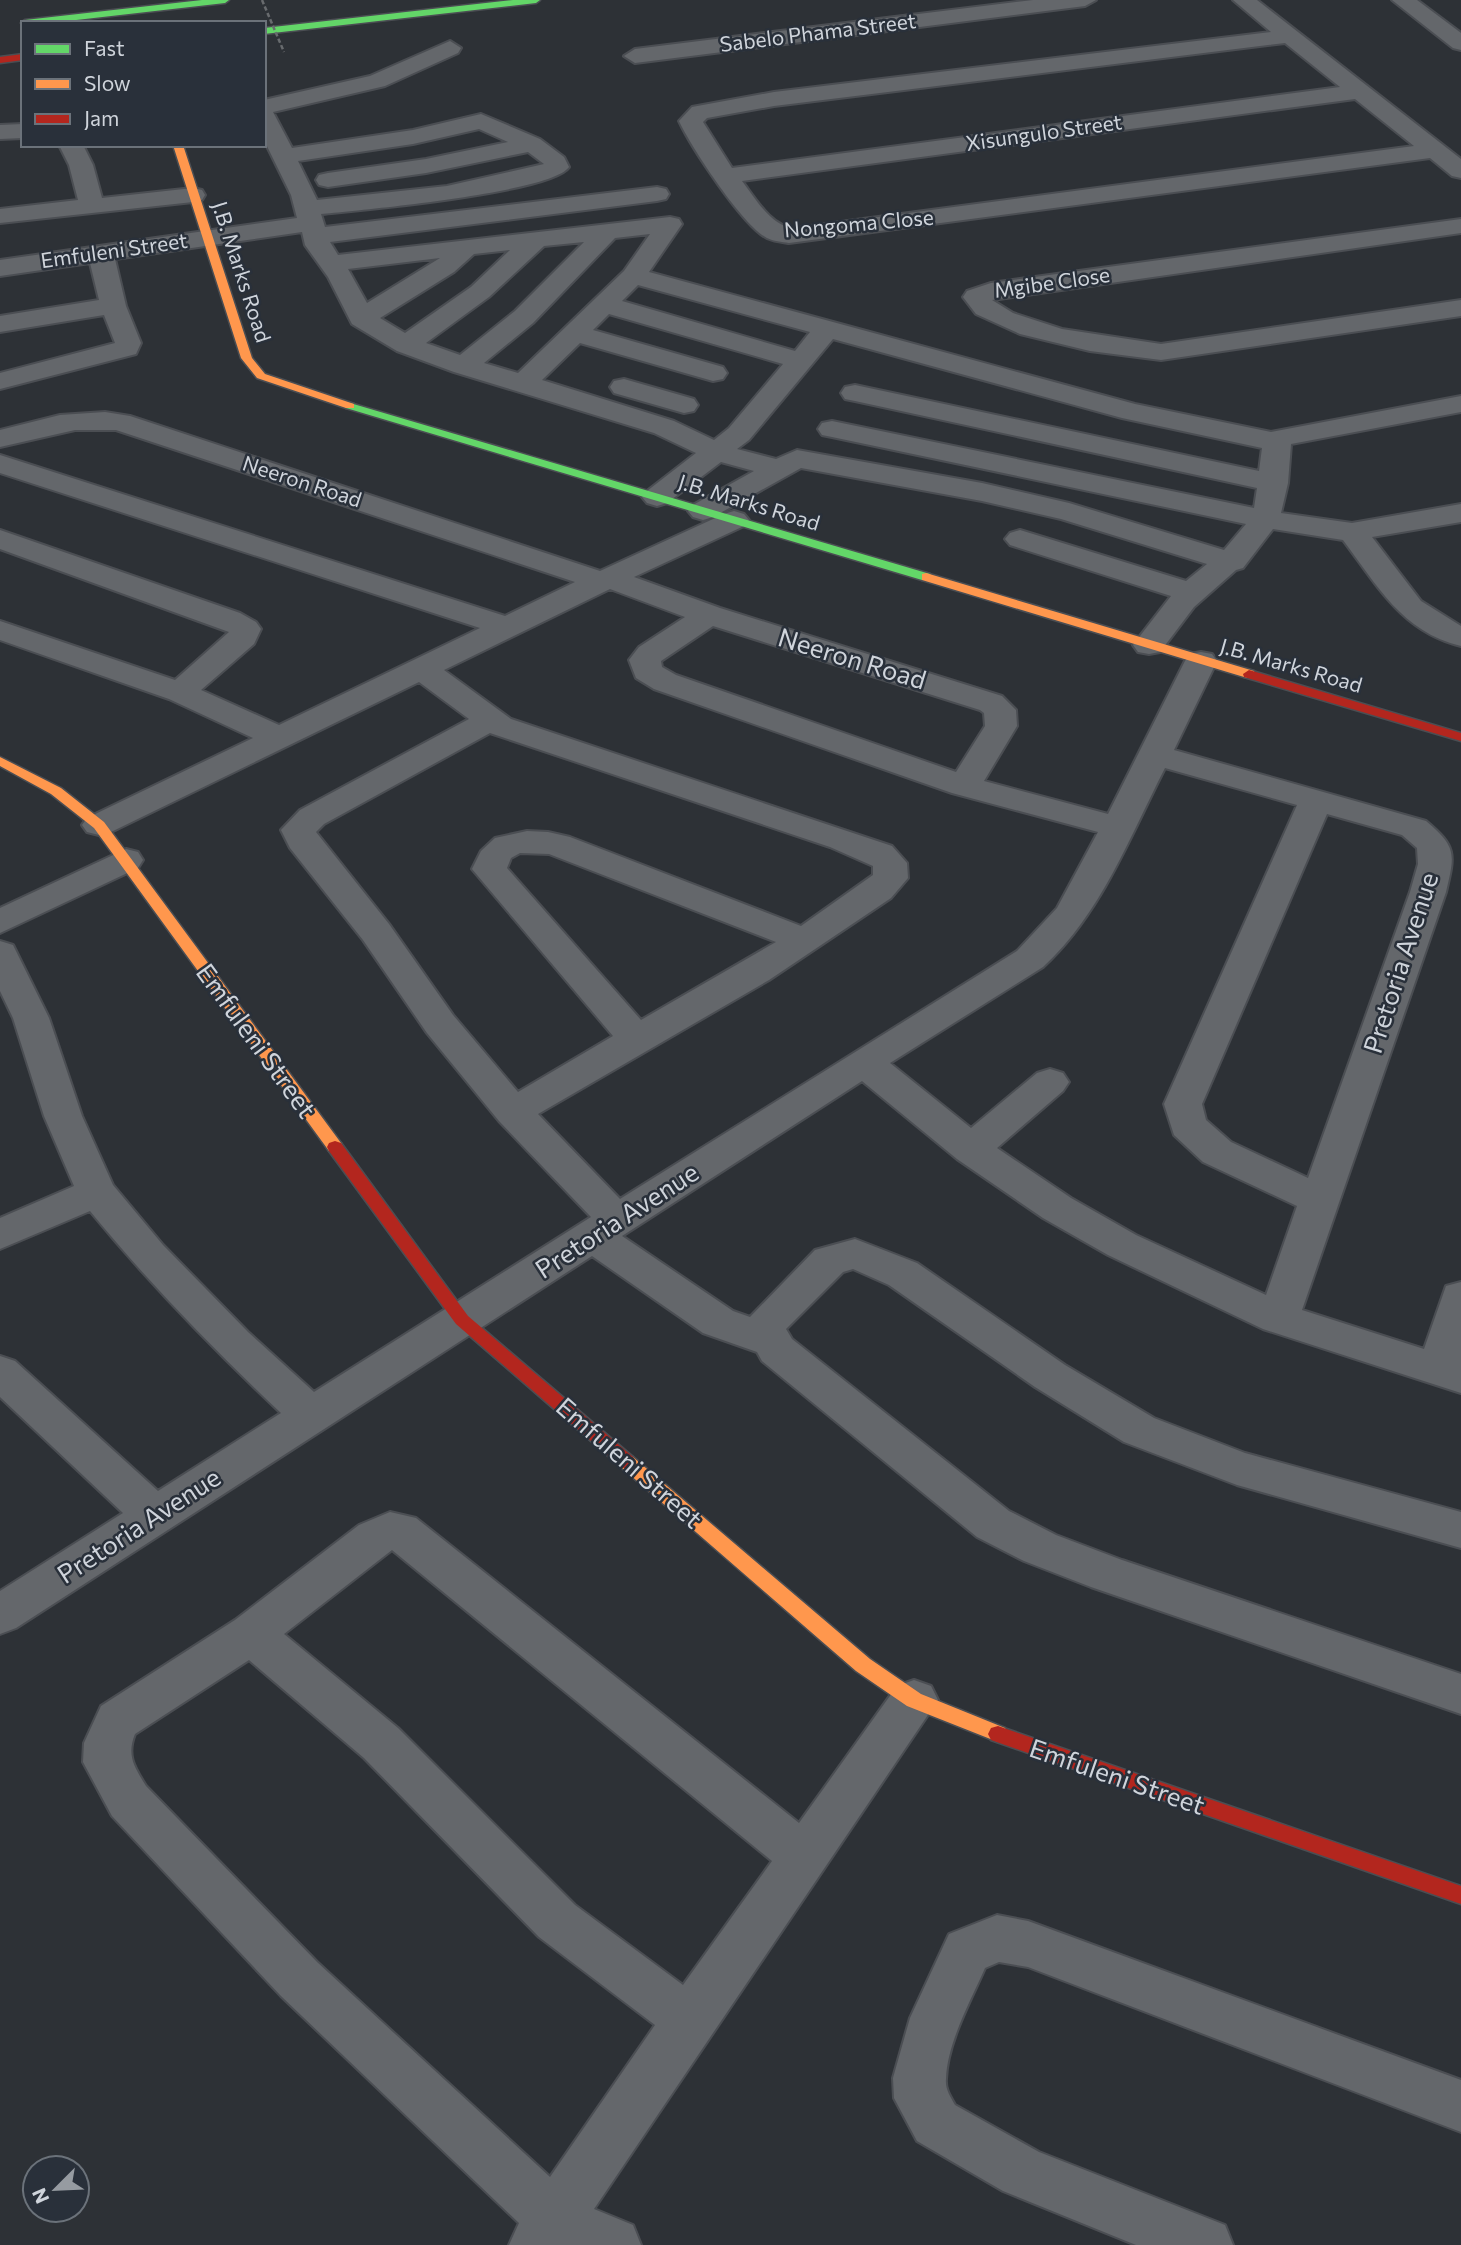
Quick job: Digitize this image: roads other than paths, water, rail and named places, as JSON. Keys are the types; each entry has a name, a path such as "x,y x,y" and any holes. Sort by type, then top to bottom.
{"street":[{"path":"38,21 147,11 225,0"},
{"path":"266,31 536,0"},
{"name":"Sabelo Phama Street","path":"635,56 760,71 1085,0"},
{"path":"1244,0 1461,171"},
{"path":"1411,6 1447,8"},
{"path":"1411,6 1461,43"},
{"name":"Nongoma Close","path":"1289,36 760,71 691,118 692,127 726,176 770,230 782,234 804,234 1435,150"},
{"path":"266,107 377,81 450,48"},
{"path":"0,60 21,57"},
{"name":"Xisungulo Street","path":"726,176 1362,91"},
{"path":"266,120 308,213 318,246 333,263 361,318 406,345 464,366 664,427 718,452 982,492 1069,512 1232,562"},
{"path":"282,156 413,137 476,121 488,122 532,144 555,162 557,167 543,173 447,193 308,213"},
{"path":"0,132 21,131"},
{"path":"308,213 426,166 532,144"},
{"path":"72,147 81,165 92,206"},
{"name":"J.B. Marks Road","path":"179,147 247,358 261,376 1201,661 1461,737"},
{"path":"308,213 657,194"},
{"path":"0,216 194,195"},
{"name":"Emfuleni Street","path":"0,268 208,238 308,213"},
{"path":"333,263 670,224 633,276 523,383"},
{"name":"Mgibe Close","path":"1461,226 990,291 976,297 982,308 1002,320 1119,349 1161,352 1461,308"},
{"path":"464,366 524,317 608,231"},
{"path":"406,345 480,292 536,240"},
{"path":"361,318 445,267 465,249"},
{"path":"0,381 127,348 128,343 113,306 101,254"},
{"path":"633,276 1132,412 1276,442 1293,435 1382,416 1461,404"},
{"path":"603,304 798,360"},
{"path":"0,324 113,306"},
{"path":"657,497 739,434 798,360 827,329"},
{"path":"576,333 713,373"},
{"path":"664,427 740,345"},
{"path":"703,511 817,445 832,429 855,393 897,347"},
{"path":"545,363 684,405"},
{"path":"855,393 1274,483"},
{"name":"Neeron Road","path":"0,439 81,420 97,418 120,422 709,615 980,698 1000,710 1001,726 964,786"},
{"path":"832,429 1263,521 1352,532 1461,513"},
{"path":"1149,645 1191,593 1232,562 1263,521 1274,483 1276,442"},
{"path":"0,464 507,627"},
{"path":"99,825 604,580 734,520"},
{"path":"1352,532 1406,607 1438,630 1461,637"},
{"path":"1020,539 1191,593"},
{"path":"0,540 229,620 245,629 243,637 180,692"},
{"path":"709,615 650,654 645,660 646,671 665,682 964,786 1118,827"},
{"path":"0,631 180,692 280,738"},
{"name":"Pretoria Avenue","path":"0,1615 864,1062 1030,959 1050,943 1075,909 1157,755 1201,661"},
{"path":"422,668 489,721 531,738 842,839 880,854 891,863 891,877 879,890 756,972 513,1112"},
{"path":"489,721 312,817 298,830 302,841 376,932 440,1024 605,1228 718,1322 769,1340 993,1524 1040,1548 1107,1574 1461,1694"},
{"name":"Pretoria Avenue","path":"1157,755 1414,828 1434,845 1435,864 1428,892 1278,1318"},
{"name":"Emfuleni Street","path":"0,761 56,791 99,825 462,1320 863,1665 914,1700 1046,1754 1461,1895"},
{"path":"1317,799 1183,1104 1188,1126 1217,1152 1319,1200"},
{"path":"636,1039 489,869 492,856 504,847 533,839 558,845 733,915 804,939"},
{"path":"0,922 126,860"},
{"path":"0,953 31,1018 63,1116 96,1192 149,1255 233,1343 312,1416"},
{"path":"864,1062 971,1149 1057,1208 1122,1245 1278,1318 1450,1374 1461,1297"},
{"path":"971,1149 1050,1082"},
{"path":"0,1234 96,1192"},
{"path":"769,1340 765,1330 768,1322 829,1261 841,1256 866,1256 903,1274 1050,1376 1139,1430 1237,1468 1461,1530"},
{"path":"0,1372 155,1516"},
{"path":"613,2245 547,2233 129,1801 111,1774 104,1755 107,1739 118,1720 251,1634 345,1558 390,1530 400,1531 803,1856"},
{"path":"251,1634 381,1743 557,1921 689,2021"},
{"path":"547,2233 689,2021 914,1700"},
{"path":"1205,2245 1022,2172 936,2123 921,2098 919,2078 936,2018 967,1951 997,1938 1028,1944 1461,2106"}]}
